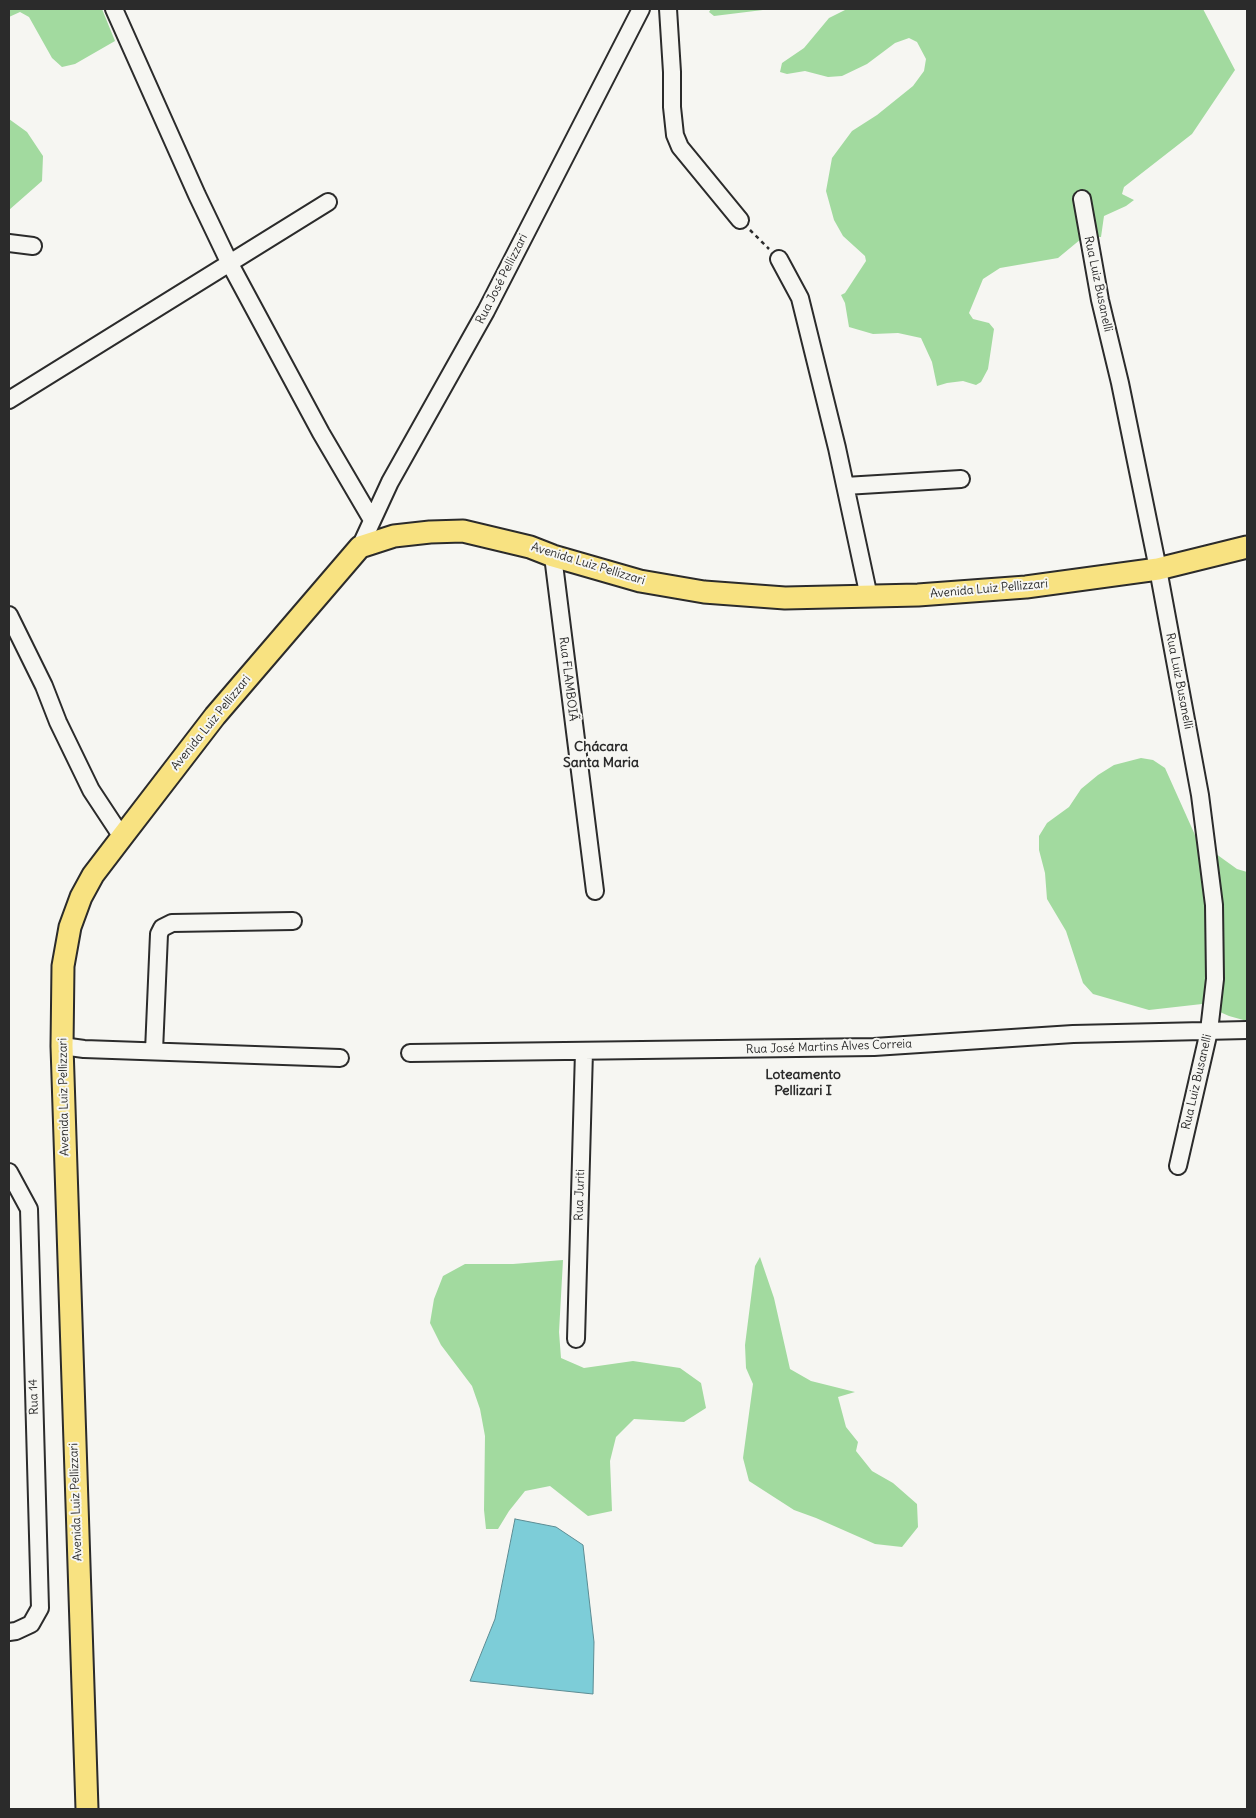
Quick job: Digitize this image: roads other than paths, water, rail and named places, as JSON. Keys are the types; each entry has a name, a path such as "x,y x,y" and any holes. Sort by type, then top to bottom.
{"main road":[{"name":"Avenida Luiz Pellizzari","path":"87,1809 62,1046 63,966 70,927 81,897 93,875 122,836 215,716 360,547 394,536 463,531 530,547 553,556 640,581 704,592 785,598 869,597 1017,588 1158,569 1247,546"}],"street":[{"path":"114,9 230,264 322,433 372,520"},
{"name":"Rua José Pellizzari","path":"360,547 418,431 486,311 641,9"},
{"path":"668,9 675,135 680,147 740,220"},
{"name":"Rua Luiz Busanelli","path":"1082,199 1100,300 1120,383 1158,569 1200,795 1214,906 1215,979 1209,1031 1178,1166"},
{"path":"9,400 328,202"},
{"path":"9,243 34,246"},
{"path":"779,259 800,298 837,448 869,597"},
{"path":"845,486 961,479"},
{"name":"Rua FLAMBOIÃ","path":"553,556 595,891"},
{"path":"9,615 37,671 90,790 122,836"},
{"path":"154,1051 159,934 162,928 172,923 293,921"},
{"name":"Rua José Martins Alves Correia","path":"410,1053 874,1047 1073,1034 1247,1030"},
{"path":"62,1046 84,1049 340,1058"},
{"name":"Rua Juriti","path":"576,1340 584,1050"},
{"name":"Rua 14","path":"9,1172 29,1209 40,1608 31,1624 9,1632"}],"water":[{"path":"515,1519 556,1527 583,1545 594,1642 593,1694 470,1681 495,1619"}],"district":[{"name":"Chácara Santa Maria","path":"601,756"},
{"name":"Loteamento Pellizari I","path":"803,1084"}]}
